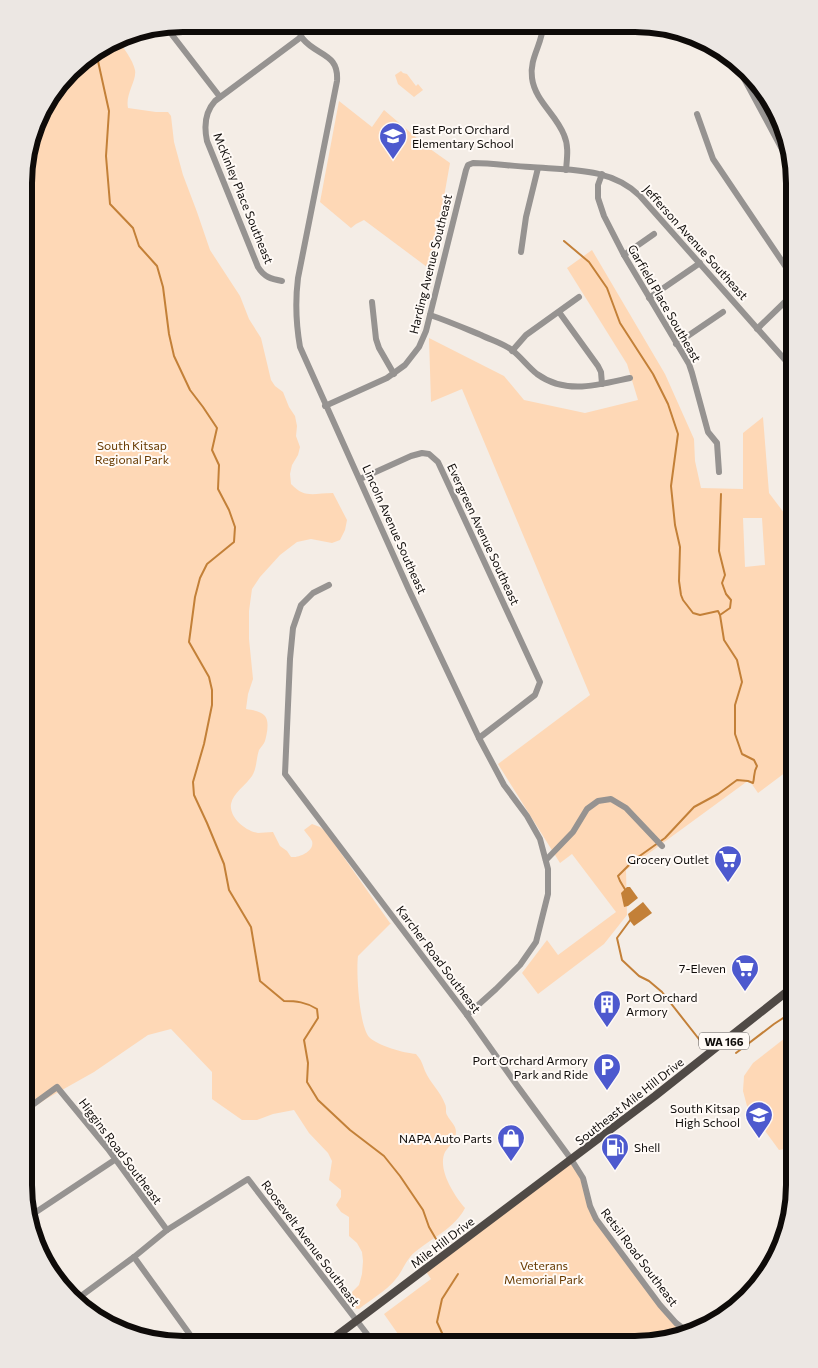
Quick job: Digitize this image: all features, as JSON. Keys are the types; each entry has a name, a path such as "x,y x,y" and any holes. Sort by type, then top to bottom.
{"main road":[{"name":"Southeast Mile Hill Drive","path":"571,1159 660,1092 785,993"},
{"name":"Mile Hill Drive","path":"336,1336 571,1159"}],"street":[{"path":"171,33 220,97"},
{"path":"299,33 301,37"},
{"path":"542,33 534,55 532,78 540,100 560,126 564,135 567,144 566,170"},
{"name":"McKinley Place Southeast","path":"282,281 268,278 258,267 207,141 205,129 208,110 212,104 301,37"},
{"name":"Lincoln Avenue Southeast","path":"301,37 333,62 337,71 337,81 298,278 296,298 300,347 409,590 479,738 504,785 527,816 540,839 548,869 548,894 536,942 520,965 467,1015"},
{"path":"746,83 781,147"},
{"path":"697,114 713,159 786,267"},
{"name":"Jefferson Avenue Southeast","path":"468,165 475,163 588,171 619,181 635,191 786,361"},
{"name":"Harding Avenue Southeast","path":"325,406 394,374 409,361 419,348 426,331 468,165"},
{"path":"521,252 526,217 538,168"},
{"name":"Garfield Place Southeast","path":"602,174 598,185 598,198 604,216 624,255 689,364 708,432 717,443 719,472"},
{"path":"624,255 654,234"},
{"path":"649,298 700,264"},
{"path":"512,350 526,335 579,297"},
{"path":"757,329 786,301"},
{"path":"372,302 376,339 383,357 394,374"},
{"path":"559,312 598,366 602,376 602,384"},
{"path":"676,344 723,312"},
{"path":"430,315 500,343 512,350 537,374 558,384 584,387 630,378"},
{"name":"Evergreen Avenue Southeast","path":"360,479 422,452 429,454 438,462 540,682 535,695 479,738"},
{"name":"Karcher Road Southeast","path":"329,585 313,593 301,605 293,628 285,774 467,1015 571,1159"},
{"path":"546,860 573,832 587,809 598,801 611,799 626,808 662,846"},
{"name":"Higgins Road Southeast","path":"33,1104 57,1087 116,1159 167,1230"},
{"path":"35,1213 116,1159"},
{"name":"Retsil Road Southeast","path":"571,1159 582,1178 596,1219 660,1305 683,1328"},
{"name":"Roosevelt Avenue Southeast","path":"167,1230 248,1179 367,1336"},
{"path":"82,1295 167,1230"},
{"path":"134,1257 191,1336"}],"green space":[{"name":"South Kitsap Regional Park","path":"122,46 135,70 128,98 128,108 168,112 171,116 174,142 183,175 210,250 240,296 249,319 261,338 271,380 283,392 295,416 296,436 300,447 292,465 290,474 291,484 296,489 305,493 333,493 347,520 340,540 332,543 311,539 297,542 280,555 252,589 249,611 249,639 253,679 246,709 258,712 266,717 267,731 265,742 259,750 254,773 234,796 231,809 239,823 253,832 273,832 280,846 291,857 302,855 311,848 312,841 304,830 312,824 320,827 326,832 391,923 358,956 357,974 363,1022 369,1037 373,1040 398,1051 416,1054 446,1105 446,1114 454,1125 456,1135 445,1152 443,1166 448,1182 465,1208 449,1227 412,1255 392,1284 359,1309 353,1308 348,1302 352,1292 359,1285 362,1274 362,1252 357,1243 349,1236 349,1217 341,1212 336,1205 341,1197 341,1190 329,1180 332,1161 328,1153 309,1133 294,1110 273,1114 257,1120 242,1120 212,1099 212,1072 171,1029 148,1035 94,1072 33,1108 34,163 44,125 64,91 91,64"},
{"path":"401,71 407,74 416,86 418,84 423,90 414,97 398,84 395,75"},
{"path":"339,101 372,127 384,110 426,146 450,163 431,270 364,220 351,228 320,202"},
{"path":"592,250 665,374 694,439 695,461 701,488 743,489 743,433 763,417 769,493 786,515 785,772 758,793 749,780 626,870 627,915 604,944 538,994 522,973 547,940 558,955 616,912 572,854 560,863 498,764 590,695 462,389 431,402 429,338 504,376 524,400 585,413 638,400 627,364 567,268","holes":["743,518 762,518 765,565 745,567"]},
{"path":"785,1038 785,1149 779,1150 747,1106 743,1091 744,1076 753,1063"},
{"name":"Veterans Memorial Park","path":"571,1159 578,1169 590,1206 660,1305 684,1328 664,1333 635,1336 399,1336 384,1314 431,1279 425,1270"}],"shaded area":[{"path":"627,887 630,887 638,898 624,907 621,893"},
{"path":"643,902 652,913 634,926 628,914"}],"waterway":[{"path":"98,60 109,111 106,156 110,204 133,228 139,246 157,266 163,287 174,356 190,390 217,428 212,450 219,465 218,489 235,527 234,542 207,564 200,578 195,597 189,642 209,677 212,690 212,705 204,744 193,782 194,795 224,864 229,890 251,927 260,981 284,1001 301,1002 317,1009 318,1018 304,1040 308,1063 307,1082 318,1100 350,1130 384,1156 423,1210 436,1239"},
{"path":"564,241 589,262 607,288 620,323 653,374 668,404 678,434 671,486 675,525 680,547 679,581 681,595 693,613 700,615 718,611 720,615"},
{"path":"720,615 730,608 731,600 726,594 722,583 725,575 719,551 721,494"},
{"path":"626,891 618,876 634,860 665,838 694,807 718,794 737,780 753,783 757,766 754,760 742,754 735,734 735,705 742,682 737,660 724,640 720,615"},
{"path":"631,919 617,938 622,960 639,976 649,981 662,992 702,1043"},
{"path":"736,1053 785,1017"},
{"path":"443,1336 437,1322 442,1299 458,1274"}],"place":[{"name":"East Port Orchard Elementary School","path":"393,160"},
{"name":"Grocery Outlet","path":"728,883"},
{"name":"7-Eleven","path":"745,992"},
{"name":"Port Orchard Armory","path":"607,1028"},
{"name":"Port Orchard Armory Park and Ride","path":"607,1091"},
{"name":"South Kitsap High School","path":"759,1139"},
{"name":"NAPA Auto Parts","path":"511,1162"},
{"name":"Shell","path":"615,1171"}]}
